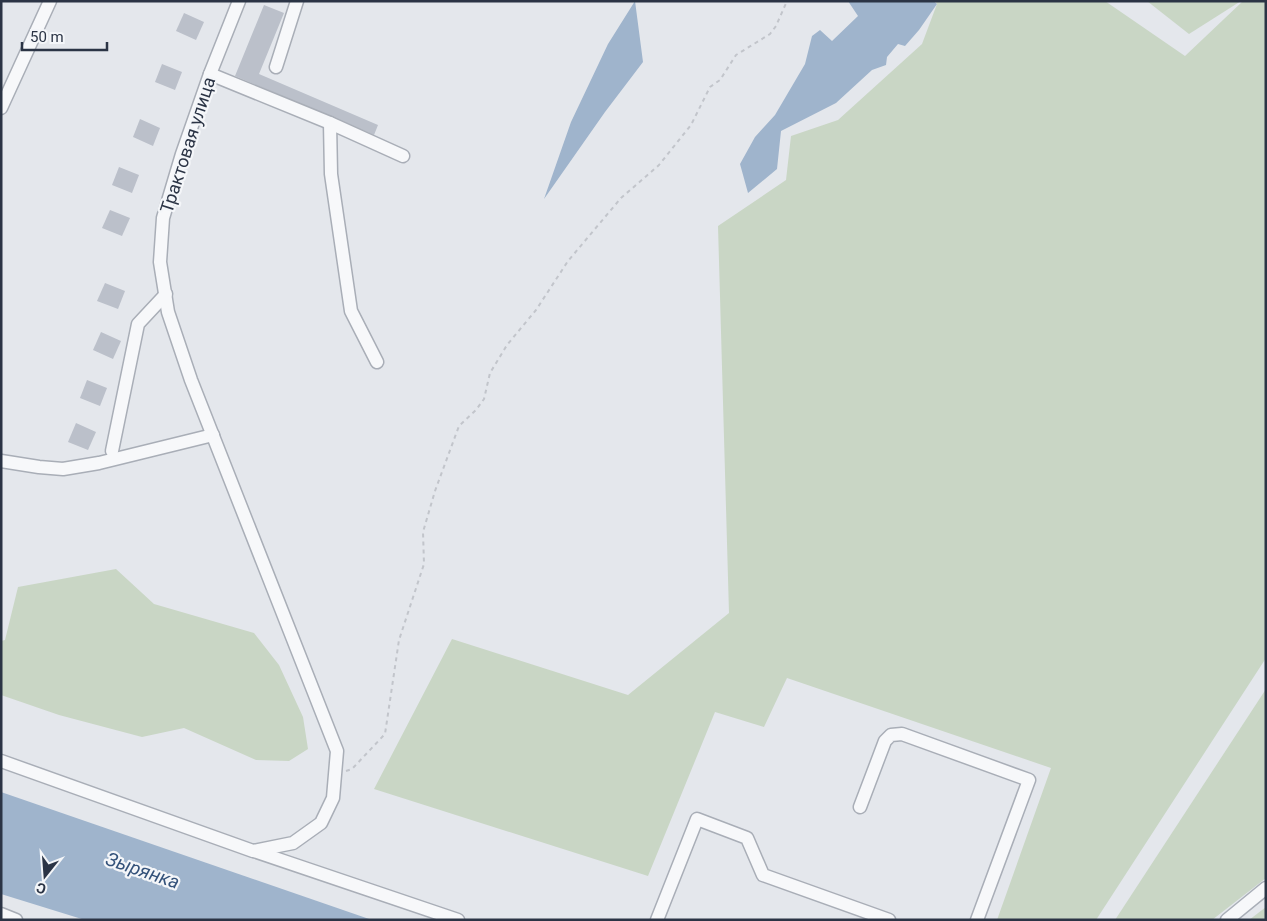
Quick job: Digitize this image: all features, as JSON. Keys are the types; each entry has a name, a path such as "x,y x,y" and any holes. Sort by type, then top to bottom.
{"street":[{"path":"1,108 50,1"},
{"name":"Трактовая улица","path":"239,1 210,74 182,154 163,218 160,262 168,312 180,348 337,751 332,798 321,823 292,843 253,851"},
{"path":"276,67 297,1"},
{"path":"210,74 330,123 403,156"},
{"path":"330,123 331,174 351,311 377,362"},
{"path":"112,451 138,324 166,294"},
{"path":"1,461 63,469 99,463 213,435"},
{"path":"860,807 884,741 891,735 902,734 1029,780 977,920"},
{"path":"1,761 253,851 458,920"},
{"path":"657,920 697,819 747,838 763,875 888,920"},
{"path":"1227,920 1266,888"},
{"path":"1,914 16,920"}],"path":[{"path":"335,776 352,769 385,734 399,640 424,564 423,532 435,491 459,426 476,410 484,399 490,373 507,345 536,310 568,261 621,198 659,165 691,125 710,87 720,80 736,55 770,34 776,26 787,1"}],"green space":[{"path":"935,1 1105,1 1185,56 1243,1 1266,1 1266,658 1096,920 997,920 1051,768 787,678 764,727 715,712 648,876 374,789 452,639 628,695 729,613 718,226 786,180 791,136 838,120 922,44 937,4"},
{"path":"1147,1 1241,1 1189,34"},
{"path":"116,569 154,604 254,633 279,665 303,717 308,749 289,761 256,760 184,728 142,737 59,715 1,695 1,641 5,640 18,587"},
{"path":"1266,689 1266,878 1212,920 1115,920"},
{"path":"1266,907 1266,920 1249,920"}],"water":[{"path":"635,1 643,62 605,112 544,199 571,122 608,44"},
{"path":"848,1 934,1 937,4 905,46 898,44 887,57 886,65 872,70 836,103 781,131 777,169 748,193 740,164 755,137 775,115 805,64 812,36 820,30 832,41 858,16"},
{"name":"Зырянка","path":"1,792 372,920 85,920 1,894"}],"building":[{"path":"264,5 284,13 259,74 378,125 374,135 235,76"},
{"path":"184,13 204,22 196,40 176,31"},
{"path":"162,64 182,72 175,90 155,82"},
{"path":"140,119 160,128 153,146 133,137"},
{"path":"119,167 139,175 132,193 112,185"},
{"path":"110,210 130,218 122,236 102,228"},
{"path":"105,283 125,291 118,309 97,301"},
{"path":"101,332 121,341 113,359 93,350"},
{"path":"87,380 107,388 100,406 80,398"},
{"path":"76,423 96,432 88,450 68,442"}]}
